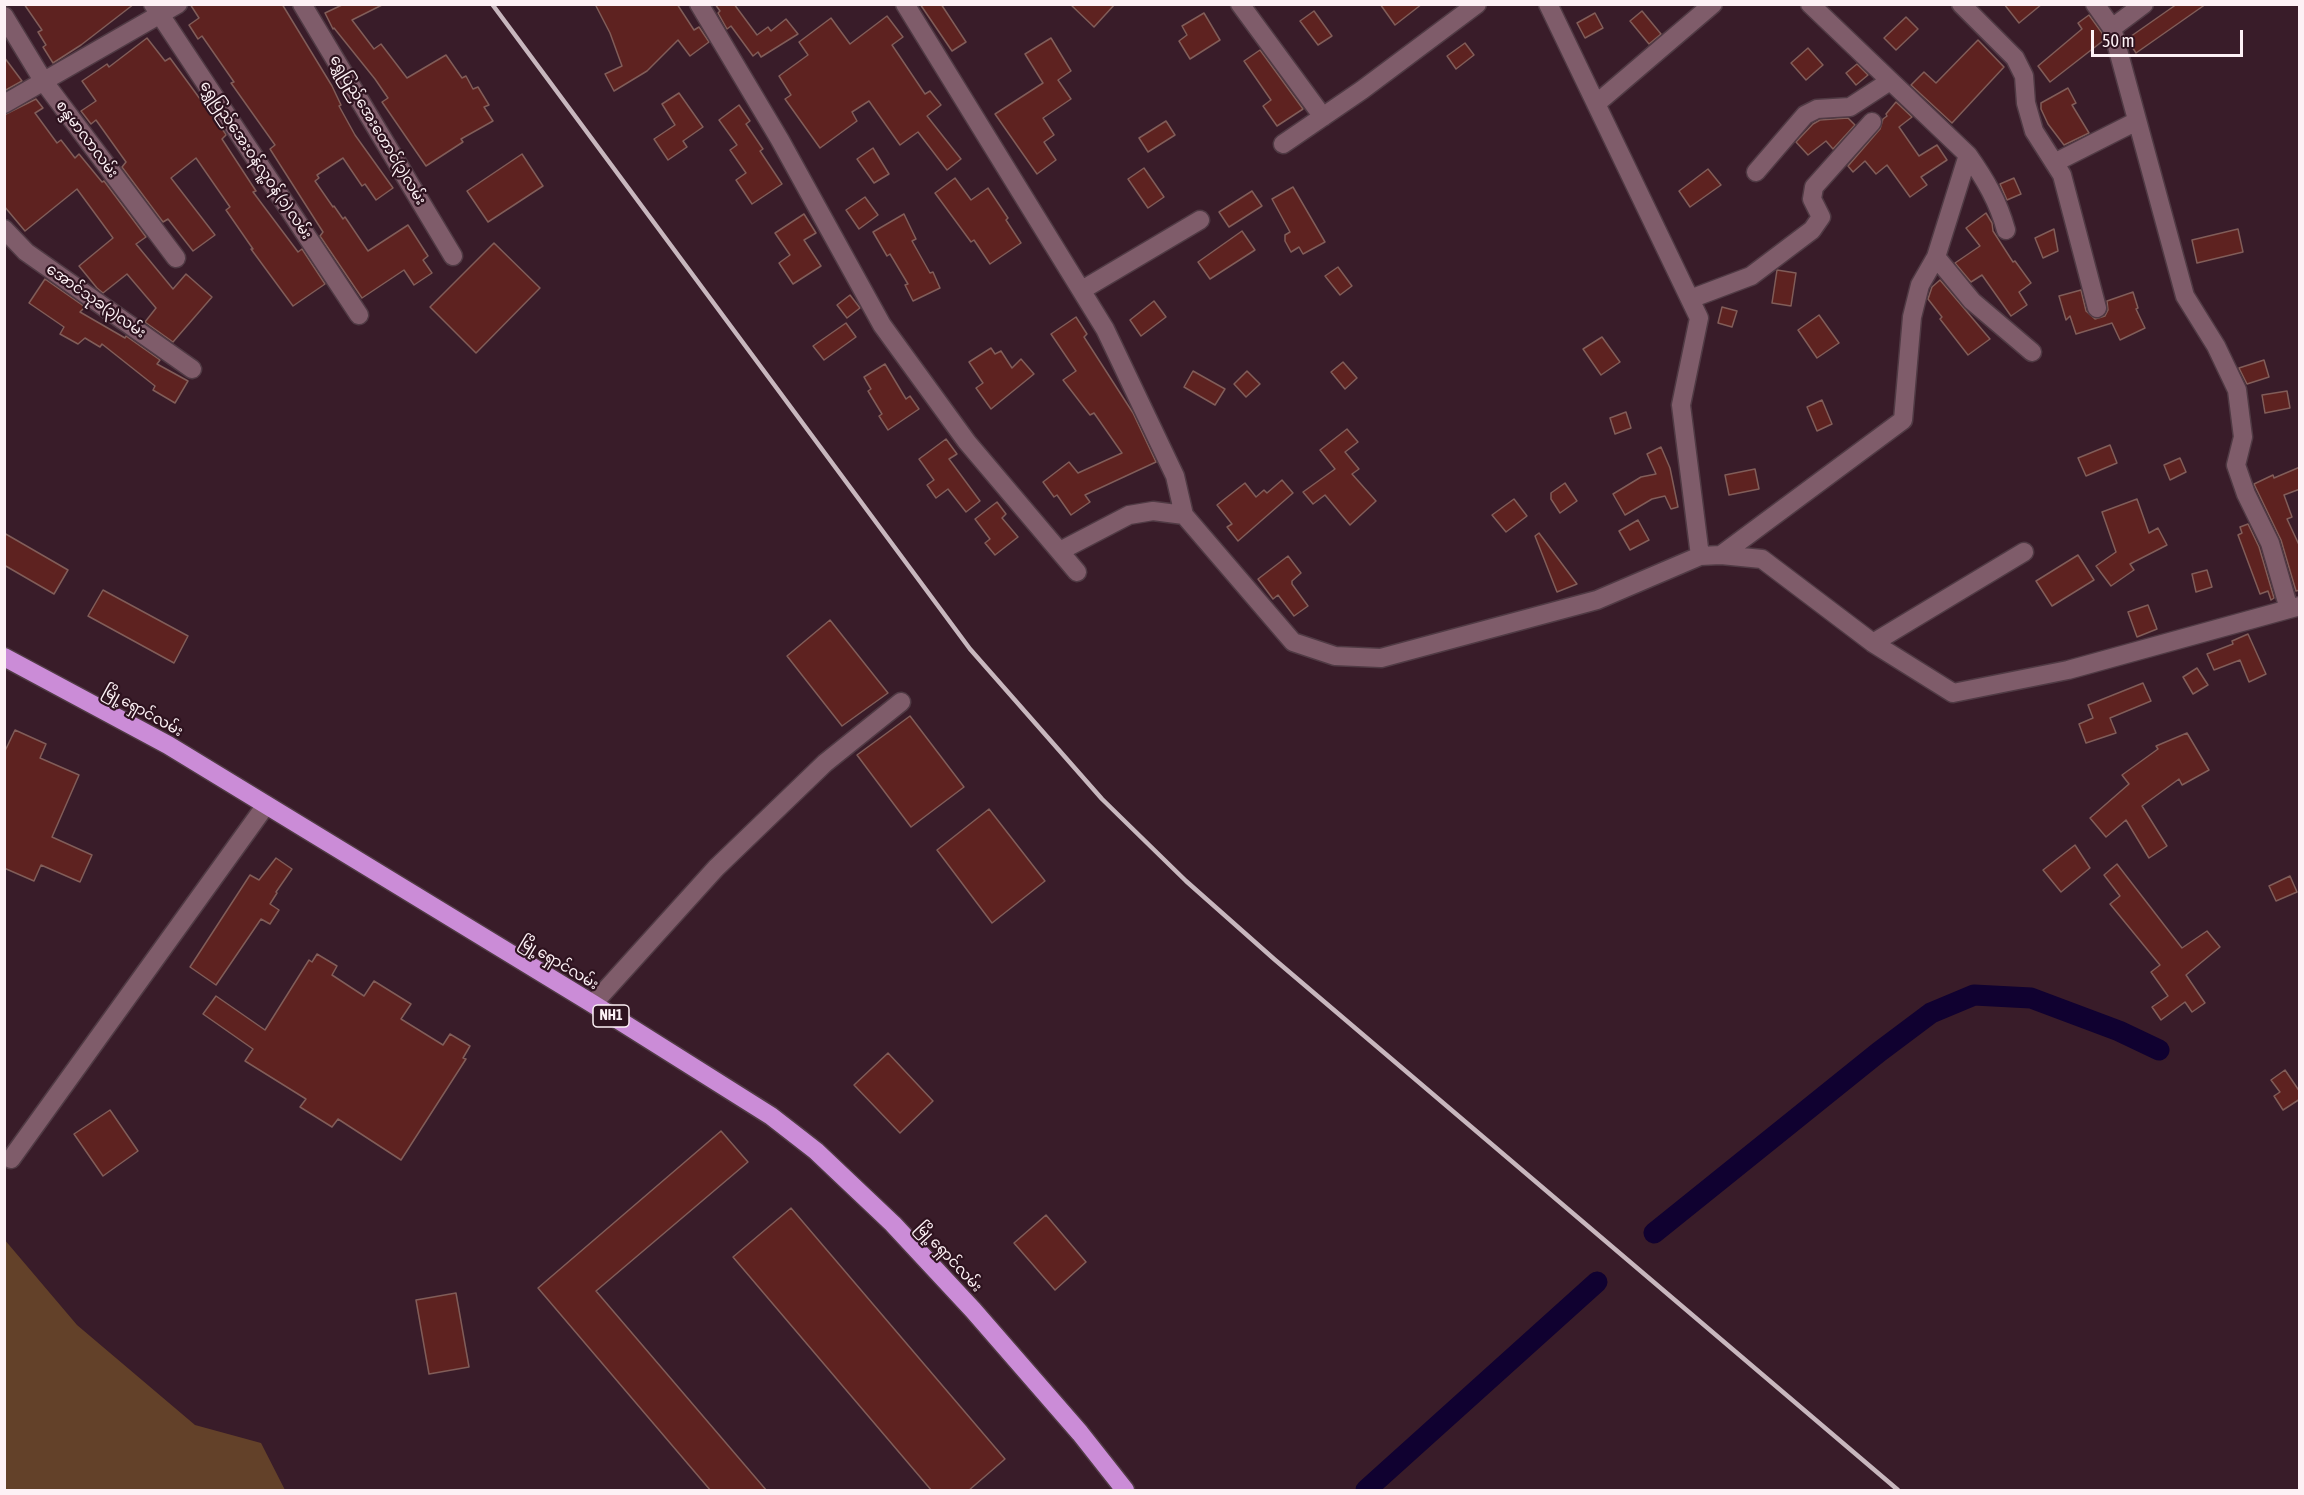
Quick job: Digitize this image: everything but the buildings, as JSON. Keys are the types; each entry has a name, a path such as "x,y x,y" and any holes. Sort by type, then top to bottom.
{"highway":[{"name":"မြို့ရှောင်လမ်း","path":"4,657 168,745 593,1004 771,1116 831,1164 893,1224 973,1310 1080,1433 1125,1491"}],"street":[{"path":"4,104 44,82 157,10 178,4"},
{"name":"ရွှေပြည်အေးတောင်(၃)လမ်း","path":"302,4 453,256"},
{"path":"699,4 780,140 882,325 967,442 1077,572"},
{"path":"905,4 1105,328 1175,476 1184,515 1293,642 1335,656 1381,658 1586,603 1700,556 1721,555 1762,559 1873,643 1953,693 2068,670 2294,608 2270,543 2246,494 2236,465 2242,437 2236,390 2216,346 2185,296 2112,28 2095,4"},
{"path":"1240,4 1323,117"},
{"path":"1283,144 1477,4"},
{"path":"1548,4 1699,318 1681,405 1700,556"},
{"path":"1596,104 1713,4"},
{"path":"1810,4 1968,155 2000,207 2006,230"},
{"path":"1960,4 2015,58 2024,76 2026,103 2034,131 2056,162 2062,175 2097,309"},
{"path":"2112,28 2144,4"},
{"name":"ရွှေပြည်အေးဝန်လူ့ဝန် (၁) လမ်း","path":"157,10 358,315"},
{"name":"စန္ဒမာလာလမ်း","path":"4,16 44,82 176,258"},
{"path":"1756,172 1805,114 1817,109 1850,107 1890,81"},
{"path":"2056,162 2137,121"},
{"path":"1690,299 1751,276 1812,230 1821,217 1812,199 1814,187 1872,122"},
{"path":"1721,555 1903,420 1912,317 1920,285 1936,257 1968,155"},
{"path":"1082,290 1200,220"},
{"name":"အောင်သုခ(၃)လမ်း","path":"4,229 26,252 192,369"},
{"path":"1936,257 1972,301 2032,352"},
{"path":"1060,551 1129,515 1153,511 1184,515"},
{"path":"1873,643 2024,552"},
{"path":"593,1004 716,868 825,763 901,702"},
{"path":"11,1159 266,805"}],"shaded area":[{"path":"4,1239 77,1325 195,1425 261,1443 285,1490 5,1490"}],"waterway":[{"path":"1654,1233 1879,1052 1931,1013 1974,995 2031,998 2119,1031 2159,1050"},
{"path":"1366,1490 1597,1282"}],"railway":[{"path":"492,4 970,649 1102,799 1186,881 1274,959 1898,1490"}]}
